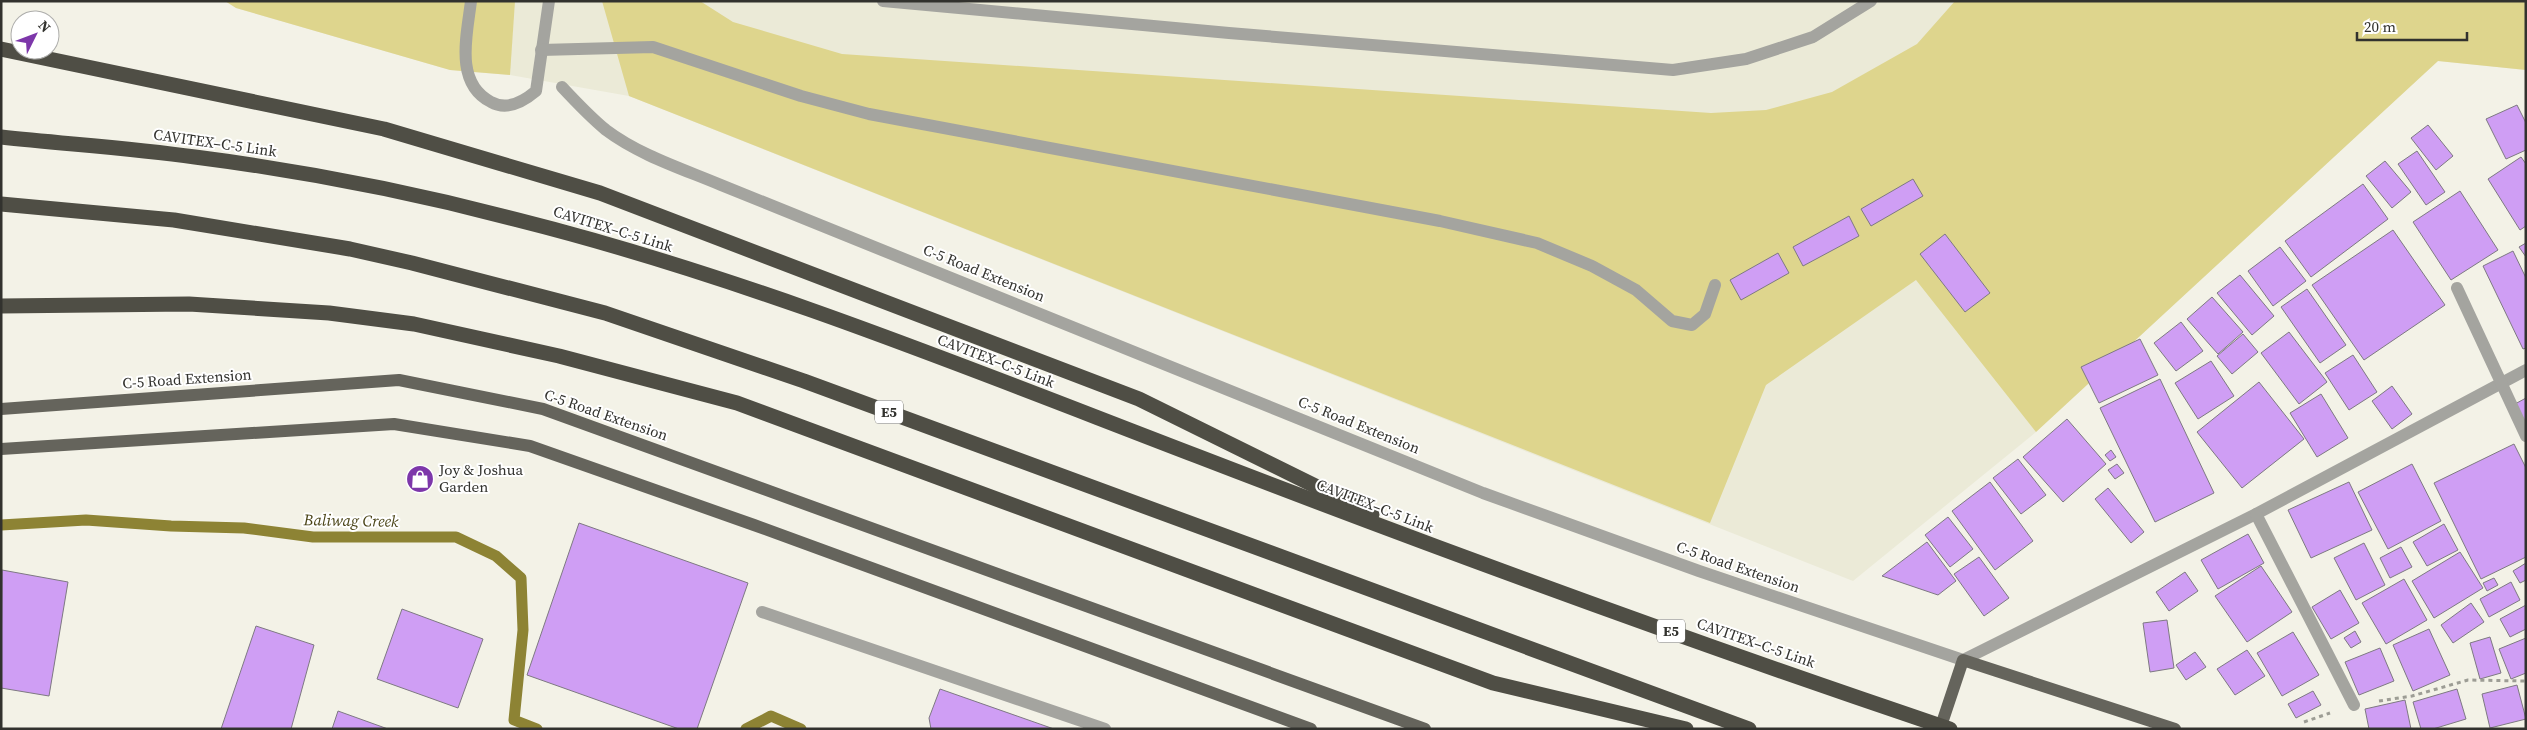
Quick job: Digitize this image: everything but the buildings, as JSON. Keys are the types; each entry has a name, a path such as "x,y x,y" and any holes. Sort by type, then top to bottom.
{"highway":[{"path":"1,49 384,129 600,193 1139,399 1456,556"},
{"name":"CAVITEX–C-5 Link","path":"1,137 194,156 309,174 448,202 575,235 828,317 1456,556 1950,729"},
{"name":"E5","path":"1,204 174,220 287,238 412,263 606,313 814,384 1749,729"},
{"path":"1,306 189,304 329,313 414,324 559,356 737,403 1493,683 1686,729"}],"main road":[{"name":"C-5 Road Extension","path":"1,409 398,380 543,409 1425,729"},
{"path":"1,449 394,424 530,446 754,525 1311,729"},
{"path":"1940,729 1963,660"},
{"name":"C-5 Road Extension","path":"1963,660 2175,729"}],"street":[{"path":"471,1 465,61 471,84 482,98 496,106 508,106 536,91 549,1"},
{"path":"883,1 1239,34 1673,70 1746,59 1813,37 1871,1"},
{"path":"542,50 653,47 801,96 870,114 1440,221 1537,243 1592,266 1636,290 1672,321 1692,325 1705,314 1716,285"},
{"name":"C-5 Road Extension","path":"562,87 587,114 608,131 642,150 721,185 1483,493 1654,555 1963,660"},
{"path":"2457,288 2526,436"},
{"path":"1963,660 2256,514 2526,370"},
{"path":"2256,514 2354,705"},
{"path":"762,612 1105,729"}],"path":[{"path":"2304,722 2354,705 2412,696 2468,680 2526,681"}],"shaded area":[{"path":"225,1 2526,1 2526,70 2438,61 2036,432 1853,581 629,96 510,75 450,70 236,8"},
{"path":"225,1 515,1 510,75 450,70 236,8"},
{"path":"602,1 700,1 733,22 842,54 1711,113 1766,110 1832,92 1917,44 1955,1 2526,1 2526,70 2438,61 2036,432 1916,280 1766,385 1710,523 629,96"}],"waterway":[{"name":"Baliwag Creek","path":"1,525 86,520 171,526 244,528 313,537 456,537 496,556 521,578 523,630 514,720 537,729"},
{"name":"Baliwag Creek","path":"746,729 771,716 801,729"}],"place":[{"name":"Joy & Joshua Garden","path":"420,479"}]}
